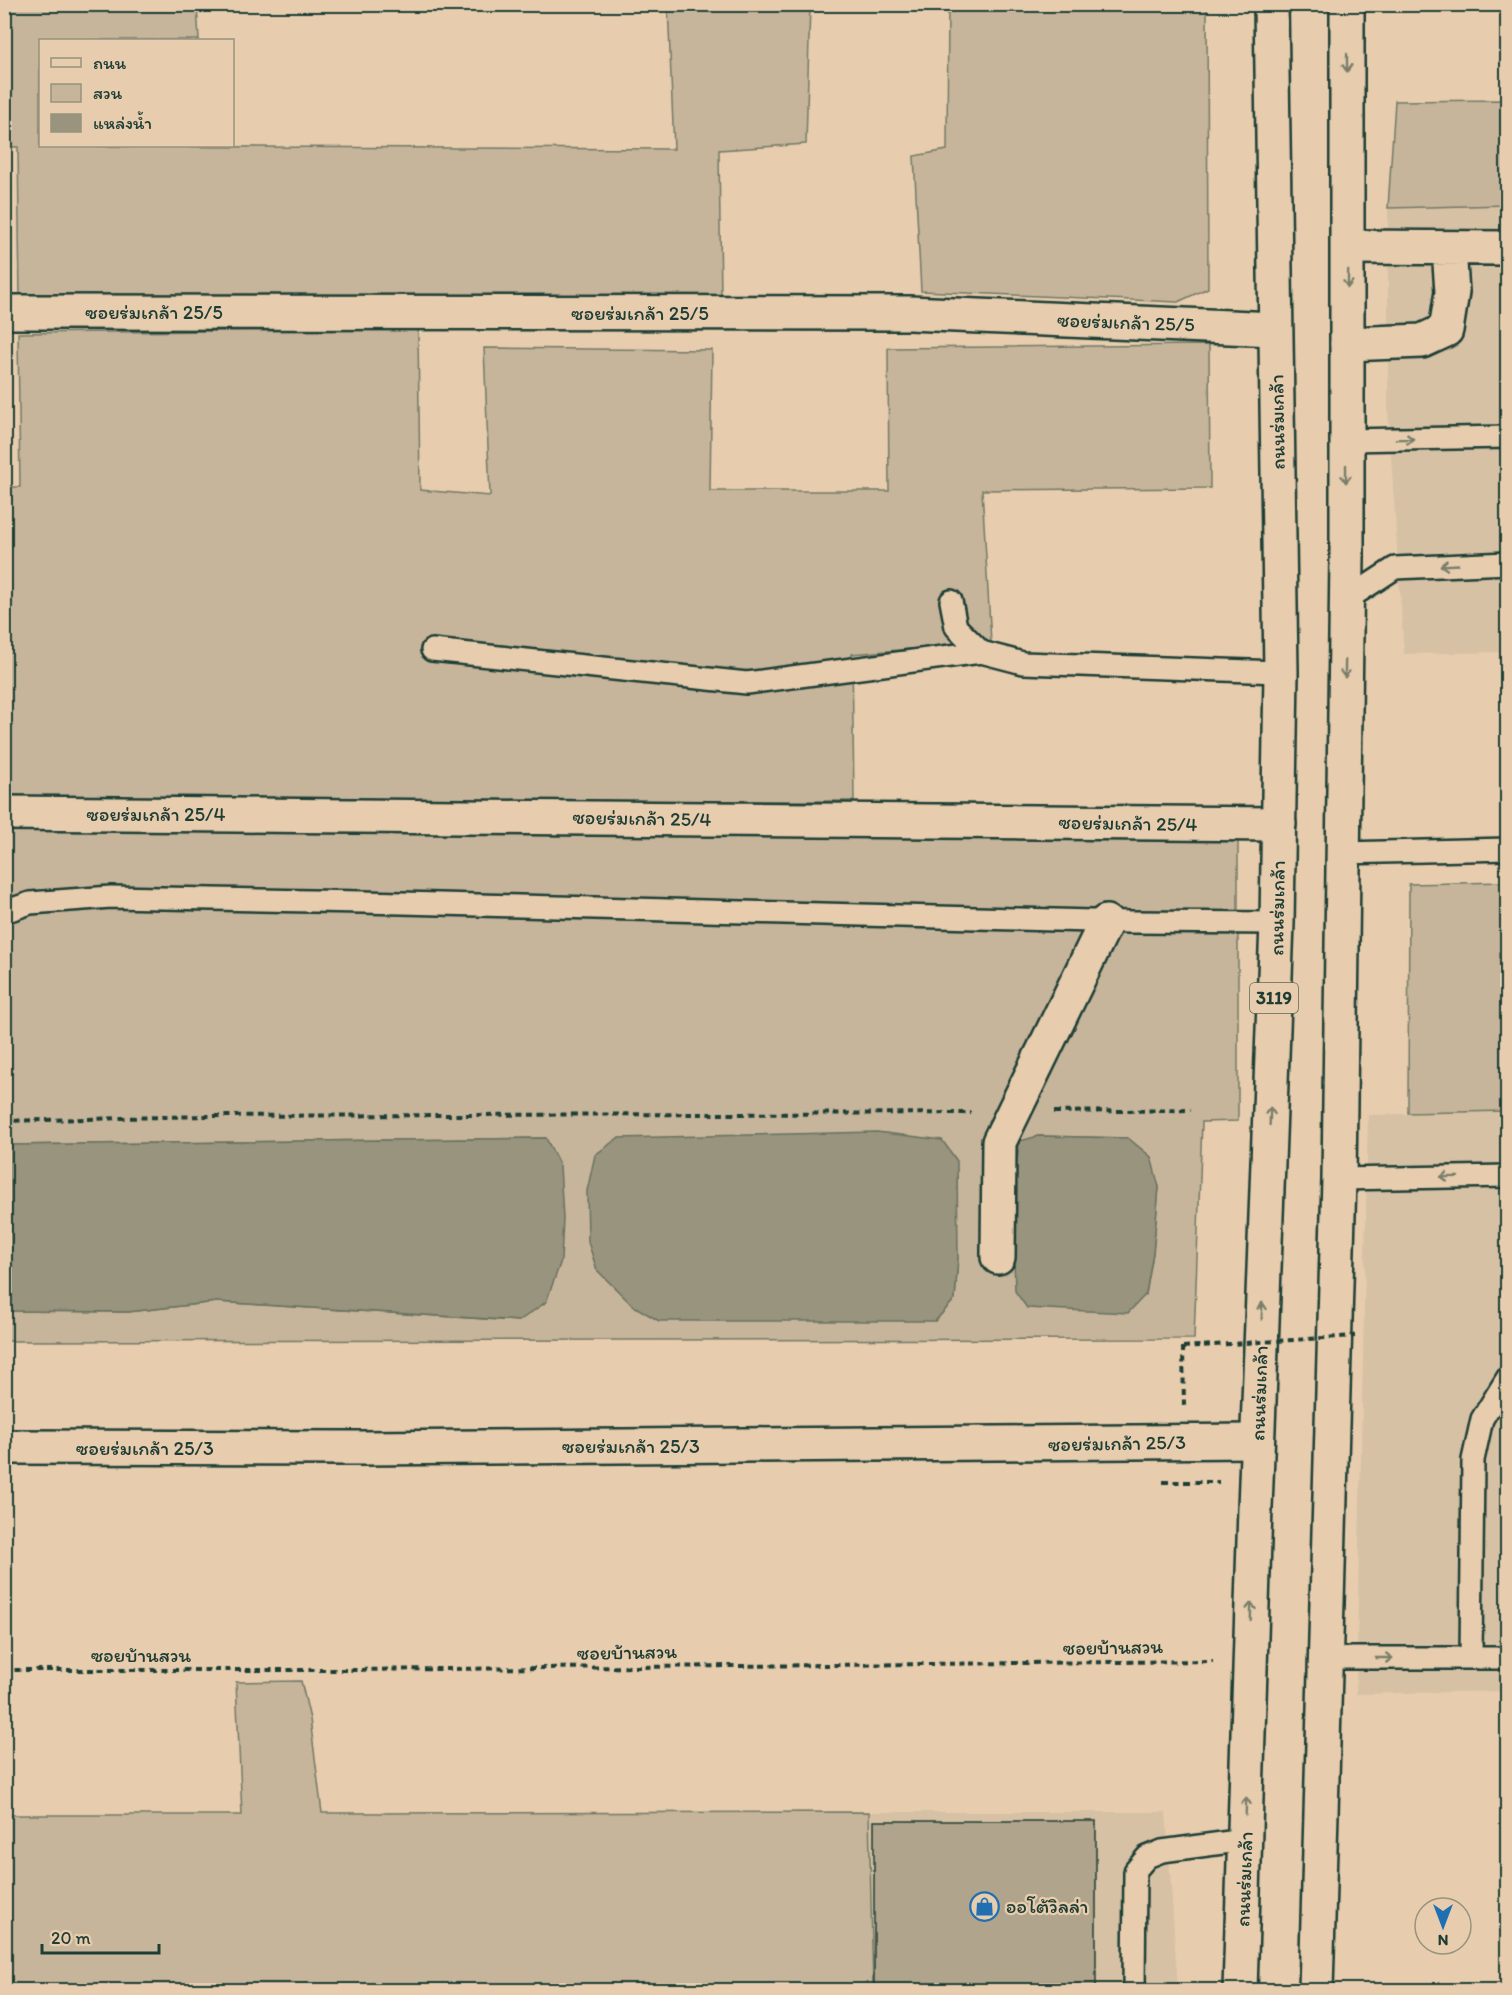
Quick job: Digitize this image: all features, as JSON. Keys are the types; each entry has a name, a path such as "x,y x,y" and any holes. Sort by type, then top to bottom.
{"street":[{"name":"ถนนร่มเกล้า","path":"1240,1990 1279,824 1281,672 1271,4"},
{"path":"1316,1990 1339,1179 1346,600 1347,4"},
{"path":"1348,248 1508,248"},
{"path":"1347,344 1422,340 1446,330 1452,292 1449,249"},
{"name":"ซอยร่มเกล้า 25/5","path":"4,312 909,313 1275,329"},
{"name":"ซอยร่มเกล้า 25/4","path":"4,813 1279,824"},
{"path":"998,1257 999,1142 1106,922"},
{"name":"ซอยร่มเกล้า 25/3","path":"4,1447 362,1448 1257,1441"}],"lane":[{"path":"1346,440 1508,437"},
{"path":"1346,600 1395,568 1508,563"},
{"path":"951,602 956,627 981,652"},
{"path":"432,650 747,683 981,652 1023,663 1281,672"},
{"path":"1342,853 1508,849"},
{"path":"4,912 30,903 111,897 1106,922 1277,924"},
{"path":"1339,1179 1508,1176"},
{"path":"1471,1658 1473,1460 1482,1419 1508,1377"},
{"path":"1325,1658 1508,1658"},
{"path":"1134,1990 1135,1871 1147,1857 1162,1851 1245,1840"}],"path":[{"path":"4,1121 216,1116 1014,1113 1191,1110"},
{"path":"1185,1442 1184,1347 1354,1336"},
{"name":"ซอยบ้านสวน","path":"4,1670 349,1670 1250,1661"}],"shaded area":[{"path":"1507,204 1507,652 1404,654 1388,411 1388,208"},
{"path":"1507,1111 1507,1691 1356,1694 1368,1115"},
{"name":"ออโต้วิลล่า","path":"869,1812 1166,1812 1178,1990 873,1990"}],"green space":[{"path":"4,5 197,5 199,39 39,39 39,147 674,149 668,5 810,5 806,144 719,150 721,298 20,300 18,147 5,147"},
{"path":"948,5 1207,5 1208,288 1178,302 921,291 914,156 947,150"},
{"path":"1507,100 1507,205 1388,208 1395,101"},
{"path":"418,329 420,490 490,496 484,348 712,350 710,491 889,491 888,348 1209,345 1210,488 982,490 991,642 852,654 854,801 5,799 4,487 20,487 18,333"},
{"path":"5,829 1238,838 1238,1121 1202,1122 1194,1339 5,1341 5,1311 128,1312 217,1302 519,1321 546,1138 5,1145","holes":["1038,1136 1127,1138 1159,1187 1153,1253 1146,1294","958,1257 955,1299 935,1321"]},
{"path":"1507,882 1507,1111 1408,1113 1409,884"},
{"path":"301,1681 310,1719 322,1813 869,1812 873,1990 5,1990 5,1815 242,1815 236,1682"}],"water":[{"path":"877,1132 942,1140 957,1161 958,1257 955,1299 935,1321 659,1321 632,1305 597,1270 588,1242 587,1191 595,1155 618,1138"},
{"path":"1038,1136 1128,1138 1151,1157 1159,1187 1153,1253 1146,1294 1128,1313 1027,1308 1015,1291 1012,1191 1020,1141"},
{"path":"546,1138 560,1166 563,1218 561,1261 546,1302 519,1321 217,1302 128,1312 5,1311 5,1145"}],"building":[{"name":"ออโต้วิลล่า","path":"874,1821 1096,1821 1096,1990 874,1990"}],"place":[{"name":"ออโต้วิลล่า","path":"985,1906"}]}
